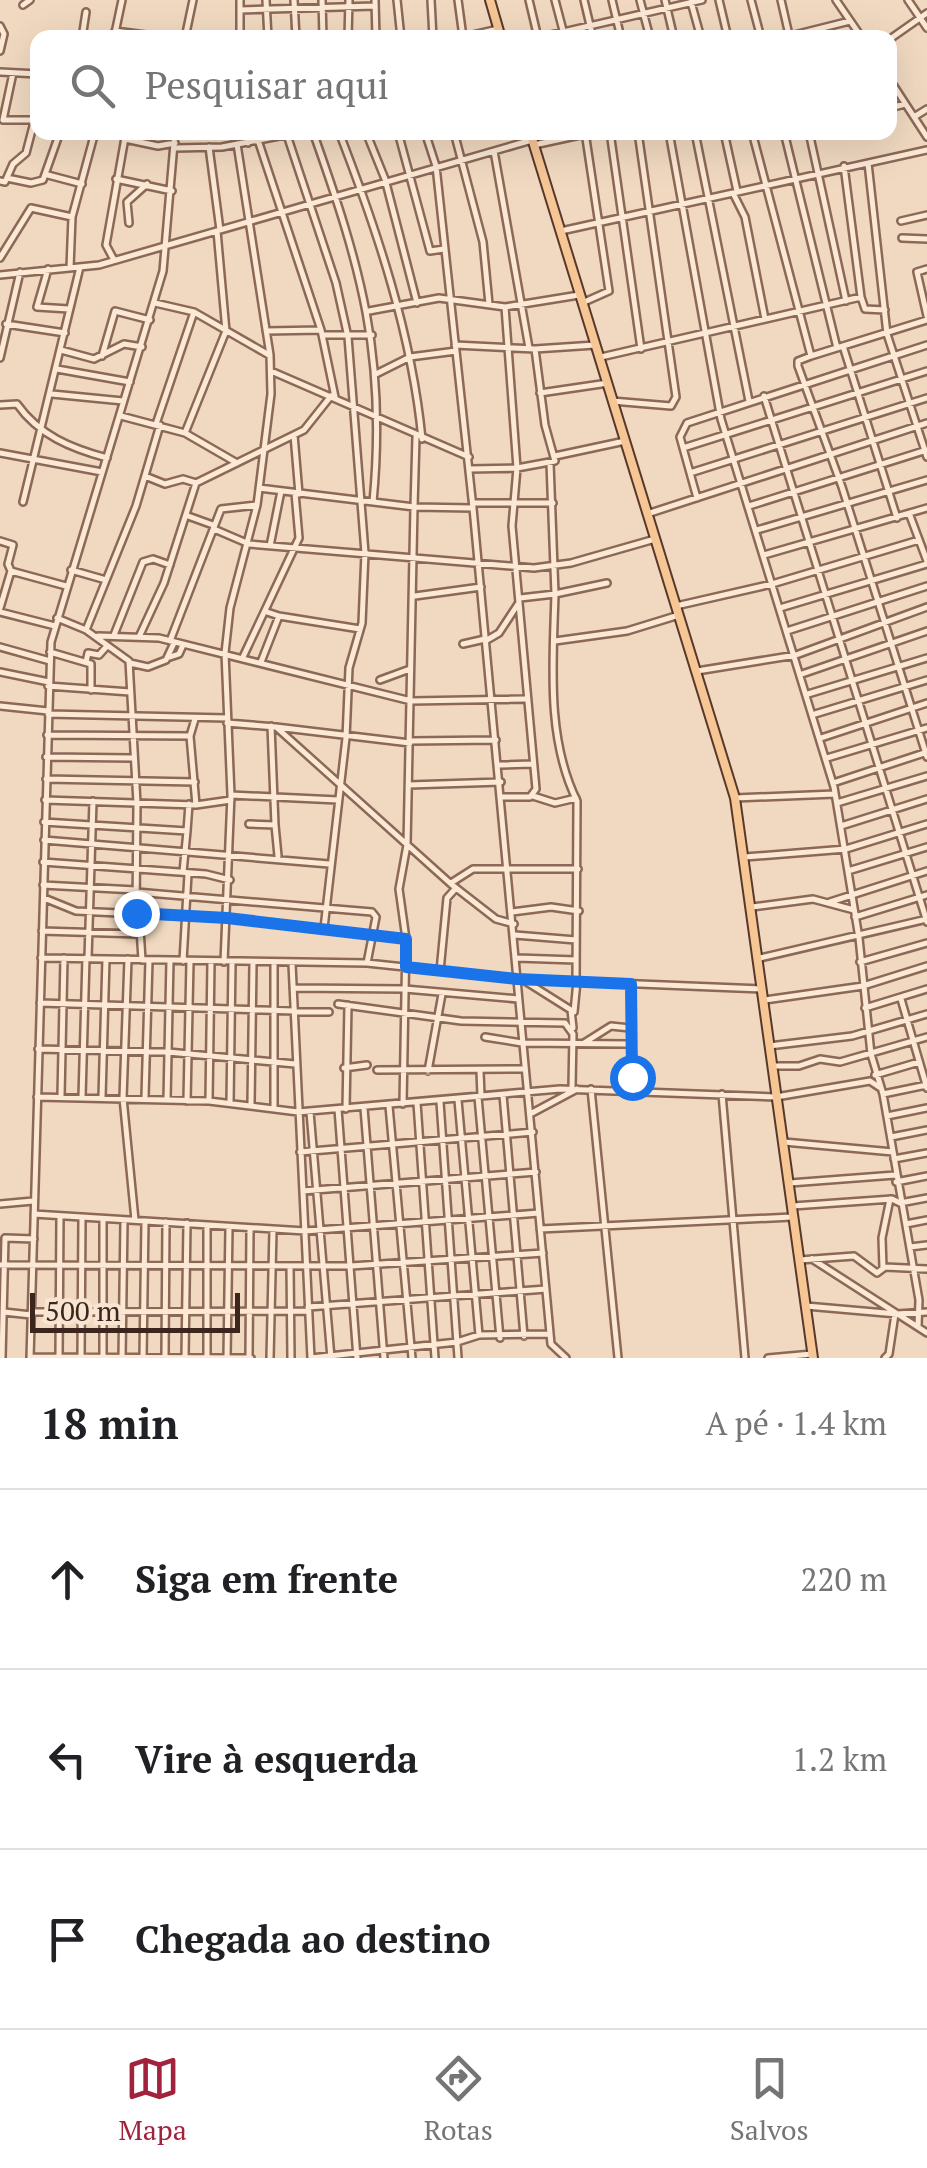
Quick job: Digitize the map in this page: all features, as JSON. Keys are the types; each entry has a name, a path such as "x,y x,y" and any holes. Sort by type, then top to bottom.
{"main road":[{"path":"493,1 499,30"},
{"path":"532,140 735,798 813,1356"}],"street":[{"path":"23,5 30,0"},
{"path":"115,30 122,0"},
{"path":"187,30 193,0"},
{"path":"240,0 240,30"},
{"path":"266,0 267,30"},
{"path":"294,0 295,30"},
{"path":"397,0 400,30"},
{"path":"431,0 433,30"},
{"path":"458,0 461,30"},
{"path":"529,0 536,30"},
{"path":"555,0 563,30"},
{"path":"584,0 591,30"},
{"path":"612,0 619,30"},
{"path":"640,0 648,30"},
{"path":"665,0 672,30"},
{"path":"578,30 702,0"},
{"path":"719,0 726,30"},
{"path":"751,0 758,30"},
{"path":"781,0 786,30"},
{"path":"836,0 856,30"},
{"path":"908,0 924,15 927,28"},
{"path":"691,1 699,30"},
{"path":"348,30 349,3"},
{"path":"240,10 375,3 376,30"},
{"path":"322,4 323,30"},
{"path":"83,30 86,12"},
{"path":"897,34 924,15"},
{"path":"815,30 850,21"},
{"path":"0,26 4,34 0,51"},
{"path":"0,72 30,74"},
{"path":"14,74 1,121 30,120"},
{"path":"897,91 927,137"},
{"path":"897,106 905,104"},
{"path":"914,117 927,109"},
{"path":"30,138 26,152 3,180 31,183 48,175 82,184"},
{"path":"48,175 58,140"},
{"path":"70,268 72,217 93,140"},
{"path":"114,260 106,245 124,140"},
{"path":"138,140 158,146 209,147 258,140 321,333 333,397"},
{"path":"174,140 167,245 154,304 66,586 50,652 30,1357 250,1358 250,1228"},
{"path":"289,140 348,337 366,554 360,629 350,668 324,928"},
{"path":"316,140 369,311 377,417 373,502"},
{"path":"343,140 410,357 419,438 407,845 400,883 406,939 403,1104"},
{"path":"369,140 385,179 417,303"},
{"path":"401,140 431,255 444,248"},
{"path":"428,140 436,166 469,457 550,1334 553,1348 566,1358"},
{"path":"457,140 482,242 489,305"},
{"path":"0,275 114,260 359,186 529,140"},
{"path":"369,311 450,299 524,306 581,299 609,291 589,140"},
{"path":"611,140 641,349"},
{"path":"612,402 671,406 676,397 639,140"},
{"path":"670,140 720,412 828,758 859,938 871,1054 887,1116 923,1312 918,1327"},
{"path":"696,140 749,402"},
{"path":"725,140 766,319"},
{"path":"754,140 811,356"},
{"path":"786,140 840,348 851,370 897,518"},
{"path":"811,140 846,301"},
{"path":"224,962 231,797 225,653 230,608 250,544 257,505 271,371 237,144"},
{"path":"185,433 226,331 209,147"},
{"path":"561,231 927,150"},
{"path":"494,151 553,460 556,642 552,677 561,758 576,798 579,911 574,1089"},
{"path":"749,506 926,453 886,334 868,163"},
{"path":"844,166 861,297 865,309 885,310"},
{"path":"116,179 172,190"},
{"path":"130,222 127,202 147,184"},
{"path":"0,258 31,208 72,217"},
{"path":"901,221 927,215"},
{"path":"902,238 927,240"},
{"path":"23,502 80,266"},
{"path":"48,268 37,308 69,309"},
{"path":"833,783 927,754 923,729 911,708 840,480 797,362 927,318 917,272 927,268"},
{"path":"0,358 20,272"},
{"path":"599,357 735,329 861,297"},
{"path":"154,304 194,312 270,355"},
{"path":"505,307 506,346 515,404 518,468 514,505 532,796"},
{"path":"102,356 115,311 150,320"},
{"path":"86,630 145,476 194,312"},
{"path":"6,324 65,333"},
{"path":"266,330 348,337 372,335"},
{"path":"61,350 102,356 124,344 142,348"},
{"path":"376,374 410,357 456,348 595,345"},
{"path":"697,498 680,434 687,424 927,346"},
{"path":"57,369 130,382"},
{"path":"271,371 469,457"},
{"path":"683,448 927,371"},
{"path":"540,392 608,384"},
{"path":"52,394 124,401"},
{"path":"760,958 927,920 923,896 892,812 855,680 769,422 764,396"},
{"path":"145,476 165,484 183,479 196,484 264,446 294,435 308,426 333,397"},
{"path":"690,473 927,398"},
{"path":"0,405 16,404 26,420 63,444 107,458"},
{"path":"120,416 185,433 238,463"},
{"path":"648,514 927,423"},
{"path":"243,658 300,530 294,435"},
{"path":"470,469 518,468 625,441"},
{"path":"0,454 102,472"},
{"path":"756,530 927,480"},
{"path":"139,637 170,565 196,484"},
{"path":"258,488 414,507 553,503"},
{"path":"270,546 281,492"},
{"path":"170,657 172,642 222,508 257,505"},
{"path":"764,555 855,532 927,508"},
{"path":"780,608 927,562 909,513"},
{"path":"188,516 250,544 416,560 452,558 517,567 555,566 656,539"},
{"path":"556,642 626,631 678,610 919,540"},
{"path":"0,542 13,545 8,564 11,571 0,610 86,630 129,663 148,667 179,654 183,646"},
{"path":"114,636 142,562 153,558 170,565"},
{"path":"71,570 106,580"},
{"path":"11,571 66,586"},
{"path":"464,644 499,634 520,600 607,583"},
{"path":"788,631 927,586"},
{"path":"415,596 481,588"},
{"path":"696,672 796,655 927,607"},
{"path":"266,611 360,629"},
{"path":"261,662 279,616"},
{"path":"802,674 927,631"},
{"path":"98,636 172,642 412,701 525,698"},
{"path":"86,662 89,652 99,655 106,646"},
{"path":"0,647 50,661"},
{"path":"50,652 92,666 90,690"},
{"path":"808,694 927,658"},
{"path":"129,663 137,803 137,913 148,1005 145,1098"},
{"path":"380,680 411,669"},
{"path":"0,672 49,684 131,692"},
{"path":"814,714 927,680"},
{"path":"821,738 927,702"},
{"path":"0,706 227,721 321,730 346,738 410,742 496,740"},
{"path":"187,1101 186,850 196,782 190,736 194,718"},
{"path":"274,726 454,886 496,920 514,924"},
{"path":"274,726 278,856"},
{"path":"828,758 923,729"},
{"path":"47,735 190,736"},
{"path":"46,756 134,758"},
{"path":"499,765 532,764"},
{"path":"837,803 927,776"},
{"path":"46,779 196,782"},
{"path":"409,785 501,782"},
{"path":"735,798 835,794"},
{"path":"502,797 532,796 555,803 576,798"},
{"path":"45,800 192,805 231,797 338,800"},
{"path":"841,826 927,798"},
{"path":"82,1097 93,801"},
{"path":"44,822 187,831"},
{"path":"248,824 275,825"},
{"path":"745,857 846,849 927,824"},
{"path":"44,840 278,856 330,864"},
{"path":"848,871 927,847"},
{"path":"43,862 186,872 230,880"},
{"path":"440,971 448,898 454,886 474,869 578,869"},
{"path":"830,902 927,870"},
{"path":"43,884 372,912 376,917 367,963"},
{"path":"752,907 813,899 830,902 854,914 923,896"},
{"path":"42,898 56,906 90,911 227,918 406,939"},
{"path":"512,912 552,907 579,911"},
{"path":"42,931 139,934"},
{"path":"514,936 578,940"},
{"path":"860,962 927,944"},
{"path":"41,958 367,963 520,979 763,990"},
{"path":"61,1096 64,958"},
{"path":"517,958 576,960"},
{"path":"102,1097 106,959"},
{"path":"128,959 124,1098 135,1220"},
{"path":"167,1100 170,960"},
{"path":"209,1102 212,962"},
{"path":"230,1103 232,962"},
{"path":"251,1105 254,962"},
{"path":"274,963 274,1108"},
{"path":"292,964 311,1358 457,1342 478,1335 500,1338 550,1334"},
{"path":"764,1000 863,986 927,966"},
{"path":"520,979 574,1015"},
{"path":"631,984 631,1092"},
{"path":"293,988 405,988 518,999"},
{"path":"865,1008 927,990"},
{"path":"428,1072 442,994"},
{"path":"882,1092 927,1086 902,999"},
{"path":"40,1003 330,1012"},
{"path":"338,1004 438,1018 561,1021 573,1031"},
{"path":"348,1005 340,1148 357,1355"},
{"path":"769,1046 869,1030 927,1014"},
{"path":"584,1044 610,1026 630,1028"},
{"path":"485,1037 522,1043 629,1044"},
{"path":"772,1066 799,1066 820,1059 840,1062 927,1037"},
{"path":"38,1049 168,1052 296,1064"},
{"path":"875,1075 922,1063"},
{"path":"344,1068 368,1065"},
{"path":"377,1070 524,1068"},
{"path":"480,1071 500,1338"},
{"path":"37,1096 145,1098 310,1112 574,1089 776,1097 870,1081 882,1092"},
{"path":"531,1114 574,1089"},
{"path":"591,1089 618,1358"},
{"path":"722,1094 744,1358"},
{"path":"503,1095 524,1336"},
{"path":"458,1100 478,1335"},
{"path":"440,1101 458,1358"},
{"path":"417,1103 435,1358"},
{"path":"530,1104 539,1107"},
{"path":"389,1106 412,1358"},
{"path":"364,1108 384,1358"},
{"path":"887,1116 927,1108"},
{"path":"310,1112 331,1356"},
{"path":"891,1138 927,1130"},
{"path":"300,1152 533,1132"},
{"path":"784,1142 893,1156 927,1153"},
{"path":"303,1191 536,1172"},
{"path":"790,1183 927,1176"},
{"path":"793,1206 890,1199 900,1203 927,1198"},
{"path":"884,1268 882,1238 890,1199"},
{"path":"0,1204 34,1201"},
{"path":"34,1214 305,1231 539,1213"},
{"path":"59,1357 60,1216"},
{"path":"540,1229 794,1217"},
{"path":"81,1358 82,1218"},
{"path":"102,1357 103,1219"},
{"path":"122,1357 124,1220"},
{"path":"905,1224 927,1220"},
{"path":"143,1358 145,1221"},
{"path":"164,1358 166,1222"},
{"path":"185,1358 187,1224"},
{"path":"206,1358 208,1226"},
{"path":"227,1358 229,1227"},
{"path":"270,1358 273,1230"},
{"path":"2,1358 5,1234 34,1239"},
{"path":"909,1248 927,1246"},
{"path":"2,1265 350,1266 543,1252"},
{"path":"800,1260 854,1256 874,1273 884,1268 927,1269"},
{"path":"812,1258 927,1333"},
{"path":"290,1266 291,1358"},
{"path":"1,1312 271,1312 546,1289"},
{"path":"918,1290 927,1289"},
{"path":"806,1306 896,1314 923,1312"},
{"path":"884,1358 889,1354 896,1314"},
{"path":"768,1358 813,1356"}],"route":[{"path":"136,913 227,918 406,939 406,967 517,979 631,984 632,1077"}]}
